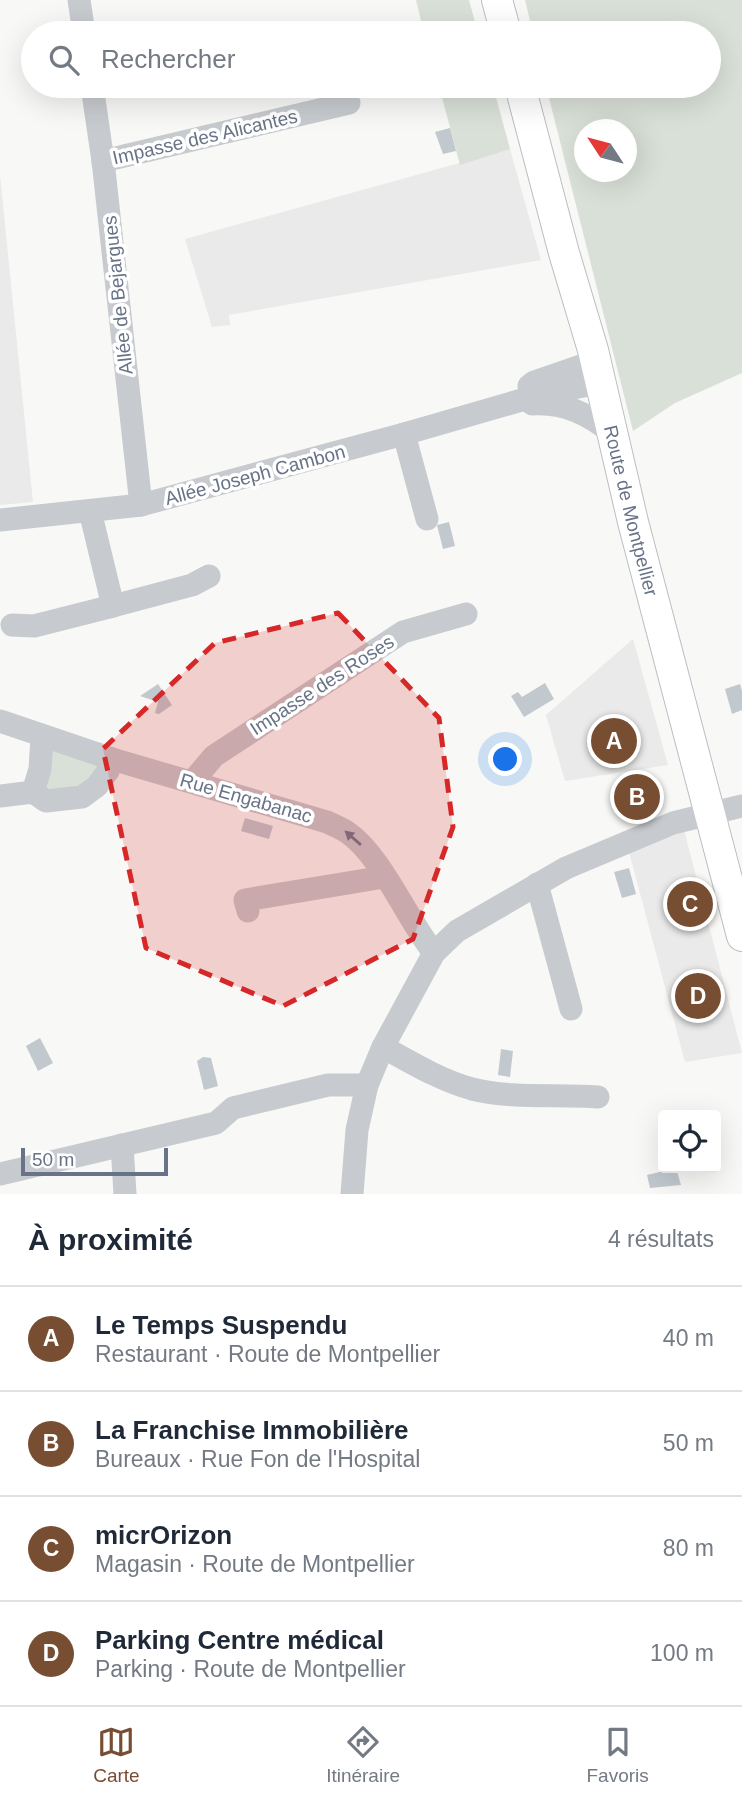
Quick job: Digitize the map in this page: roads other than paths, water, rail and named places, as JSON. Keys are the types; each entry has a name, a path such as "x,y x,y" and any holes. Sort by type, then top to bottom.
{"main road":[{"path":"497,0 503,21"},
{"name":"Route de Montpellier","path":"523,98 594,359 633,522 742,936"}],"street":[{"path":"79,0 82,21"},
{"name":"Allée de Bejargues","path":"94,98 141,505"},
{"name":"Impasse des Alicantes","path":"103,161 349,103"},
{"name":"Allée Joseph Cambon","path":"505,406 534,382 594,359"},
{"name":"Allée Joseph Cambon","path":"0,520 141,505 404,435 546,393 594,359"},
{"name":"Allée Joseph Cambon","path":"505,406 545,403 578,410 597,420 613,434"},
{"path":"404,435 427,519"},
{"path":"90,511 113,606"},
{"path":"12,625 34,626 192,585 209,576"},
{"name":"Impasse des Roses","path":"192,782 214,756 403,632 466,614"},
{"name":"Rue Engabanac","path":"0,721 111,759 327,822 347,831 367,851 434,953"},
{"path":"33,792 40,769 42,737"},
{"path":"0,796 33,792 46,801 82,797 97,786 108,771 111,759"},
{"path":"352,1194 357,1130 367,1084 383,1047 434,953 457,931 566,868 673,823 742,806"},
{"path":"248,911 245,900 384,877"},
{"path":"537,884 571,1009"},
{"path":"383,1047 426,1071 475,1090 597,1097"},
{"path":"0,1174 216,1123 233,1108 328,1084 367,1084"},
{"path":"122,1145 125,1194"}],"place":[{"name":"Le Temps Suspendu","path":"614,741"},
{"name":"La Franchise Immobilière","path":"637,797"},
{"name":"micrOrizon","path":"690,904"},
{"name":"Parking Centre médical","path":"698,996"}]}
